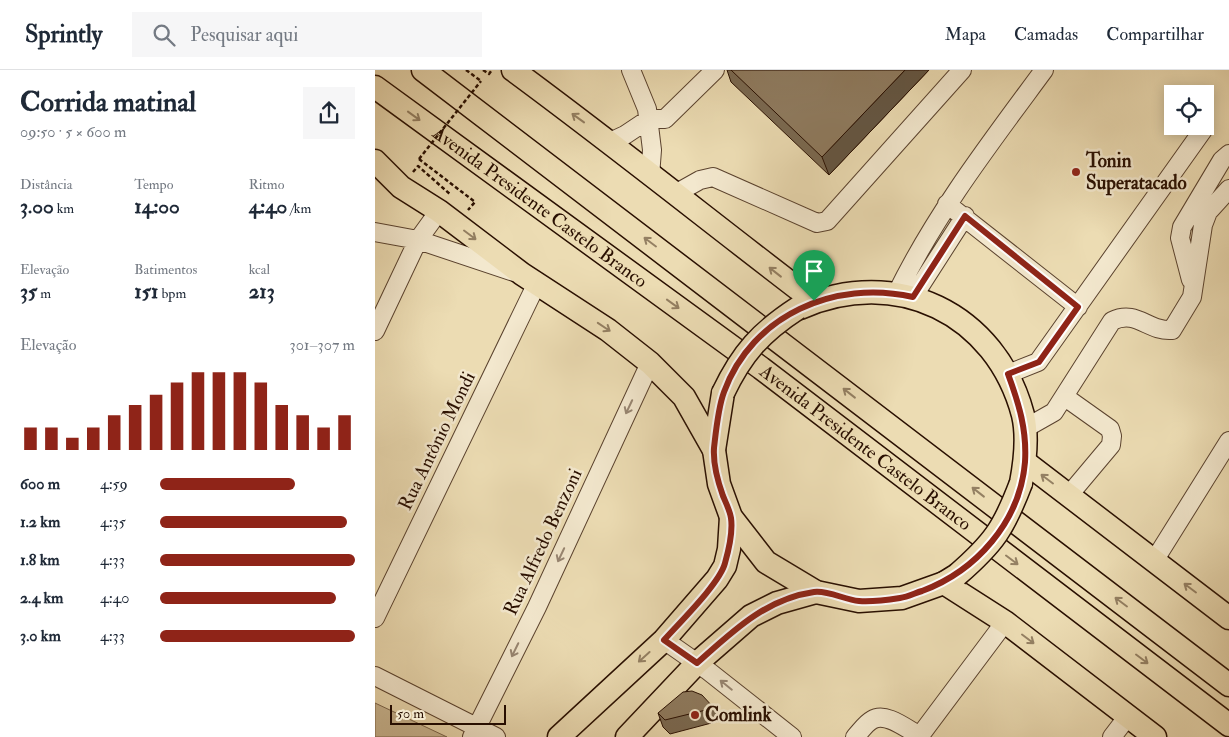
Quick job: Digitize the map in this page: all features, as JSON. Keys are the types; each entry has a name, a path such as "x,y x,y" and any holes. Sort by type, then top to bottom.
{"main road":[{"name":"Avenida Presidente Castelo Branco","path":"423,70 1229,684"},
{"path":"513,70 610,142 675,194 806,305"},
{"name":"Avenida Presidente Castelo Branco","path":"375,87 761,368 1229,725"},
{"path":"385,172 446,204 529,278 608,330 650,363 684,397 714,450"},
{"path":"855,292 905,295 942,308 968,326 991,348 1008,374 1023,417 1023,473 1008,519 986,550 950,579 902,598 859,601 816,592 766,562 731,517 719,484 714,450 723,393 735,367 753,344 773,324 806,305 855,292"},
{"path":"1023,473 1069,496 1229,618"},
{"path":"559,737 664,640 717,579 725,566 729,549 731,517"},
{"path":"950,579 1155,737"},
{"path":"627,737 697,663 751,616 777,603 816,592"}],"street":[{"path":"631,70 647,110 649,120 652,150 651,176"},
{"path":"610,142 649,120 665,119 715,70"},
{"path":"675,194 700,180 713,176 817,223 827,221 962,70"},
{"path":"905,295 913,261 947,204 1044,70"},
{"path":"1008,374 1039,362 1199,135"},
{"path":"1192,285 1180,238 1182,227 1222,160 1229,154"},
{"path":"1024,430 1054,412 1112,321 1129,316 1158,328 1172,330 1192,297 1192,285 1203,224 1208,212 1229,189"},
{"path":"375,332 418,240 446,204"},
{"path":"947,204 965,216 1078,307"},
{"path":"905,295 965,216"},
{"path":"375,232 418,240 529,278"},
{"name":"Rua Antônio Mondi","path":"375,618 529,278"},
{"name":"Rua Alfredo Benzoni","path":"475,733 537,607 650,363"},
{"path":"1065,397 1109,429 1112,436 1111,445 1069,496"},
{"path":"1154,561 1229,441"},
{"path":"855,737 871,720 878,717 885,718 919,737 1005,622"},
{"path":"664,640 697,663 792,737"},
{"path":"375,676 475,733 496,737"},
{"path":"1112,737 1128,716"}],"path":[{"path":"461,204 468,210 475,202 419,159 481,81 466,70"},
{"path":"483,70 489,74 492,70"},
{"path":"385,172 418,166 446,204"}],"shaded area":[{"path":"375,703 447,737 375,737"}],"building":[{"path":"731,70 905,70 822,157"},
{"path":"692,691 702,695 714,708 665,720 658,713 683,692"}],"place":[{"name":"Tonin Superatacado","path":"1076,172"},
{"name":"Comlink","path":"695,715"}],"route":[{"path":"965,216 1006,251 1078,307 1039,362 1008,374 1023,417 1025,462 1021,483 1008,519 986,550 957,575 944,583 902,598 859,601 816,592 777,603 751,616 697,663 664,640 717,579 725,566 729,549 731,517 719,484 714,450 723,393 735,367 753,344 773,324 798,308 814,301 855,292 897,293 913,297 965,216"}]}
